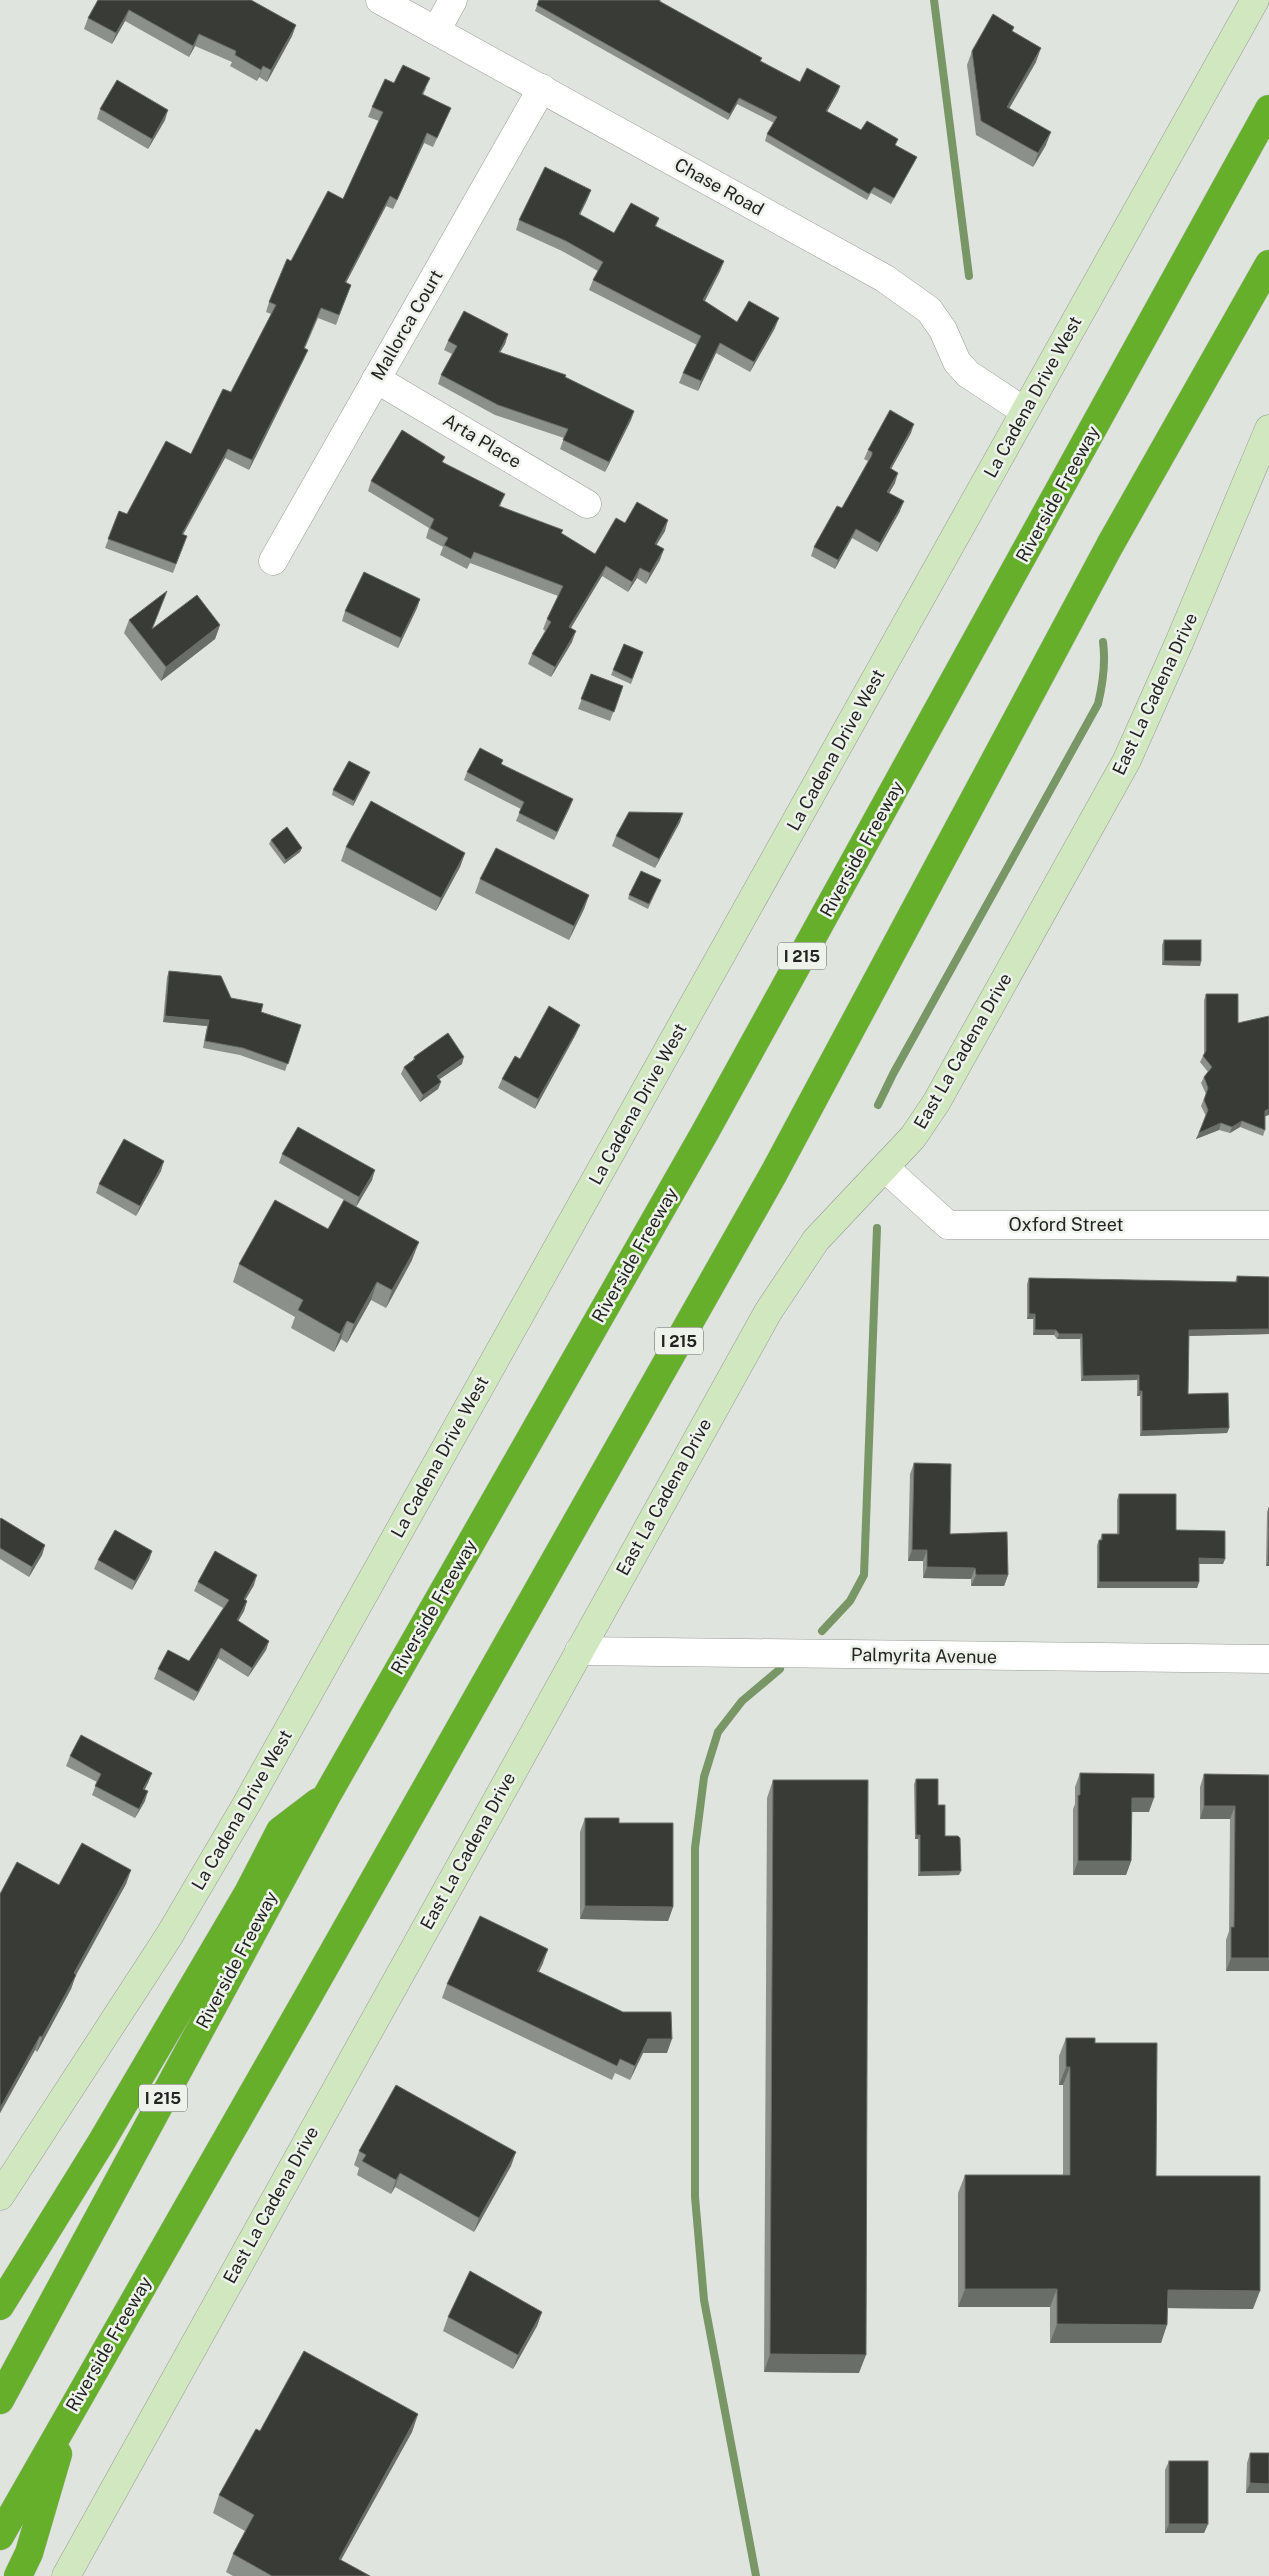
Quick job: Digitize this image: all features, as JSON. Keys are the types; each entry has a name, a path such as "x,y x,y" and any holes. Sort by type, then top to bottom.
{"highway":[{"name":"Riverside Freeway","path":"0,2400 326,1797 704,1134 1269,109"},
{"name":"Riverside Freeway","path":"0,2536 774,1173 1106,554 1269,264"},
{"path":"0,2306 102,2142 249,1891 280,1831 326,1797"},
{"path":"18,2576 29,2552 72,2409"}],"main road":[{"name":"La Cadena Drive West","path":"0,2196 169,1936 246,1805 1255,0"},
{"name":"East La Cadena Drive","path":"66,2576 768,1312 816,1240 885,1168 936,1103 1127,760 1179,643 1269,429"}],"street":[{"name":"Chase Road","path":"380,0 884,278 929,310 943,330 957,362 968,374 1024,411"},
{"path":"436,31 453,0"},
{"name":"Mallorca Court","path":"273,561 542,88"},
{"name":"Arta Place","path":"376,379 587,504"},
{"name":"Oxford Street","path":"885,1168 948,1225 1269,1225"},
{"name":"Palmyrita Avenue","path":"580,1651 1269,1659"}],"building":[{"path":"98,0 251,0 296,25 271,70 263,66 261,70 235,55 236,51 199,34 193,46 129,10 116,33 88,18"},
{"path":"539,0 660,0 762,58 760,61 800,82 807,68 840,86 826,111 861,130 867,121 898,139 895,145 917,157 894,198 874,187 869,194 767,134 777,117 739,98 730,114 537,5"},
{"path":"993,14 1014,27 1012,31 1041,48 1007,107 1051,132 1038,153 981,121 972,51"},
{"path":"403,65 430,78 422,94 451,108 437,138 427,133 397,200 390,196 345,282 351,285 339,315 321,308 304,348 308,350 252,460 228,449 182,534 187,536 176,564 108,539 119,511 127,514 166,441 191,454 223,389 231,392 276,305 269,302 287,259 291,261 328,191 343,199 383,112 372,107 385,79 394,83"},
{"path":"117,80 168,110 152,139 100,109"},
{"path":"545,167 591,190 579,214 614,233 631,203 659,218 655,226 724,261 703,300 737,322 749,301 779,318 754,362 720,343 701,381 683,373 701,336 593,280 603,262 566,241 519,220"},
{"path":"464,311 508,334 499,352 566,375 565,377 634,411 609,462 563,440 568,429 498,405 441,375 457,346 448,341"},
{"path":"890,410 914,424 890,468 898,473 887,492 904,501 880,543 856,529 838,560 814,547 837,506 842,508 872,455 872,452 868,450"},
{"path":"402,430 445,457 442,462 505,494 499,506 563,530 561,533 595,554 616,518 625,523 637,502 668,520 655,544 664,549 650,573 640,568 632,582 606,566 569,627 576,631 555,667 532,654 551,622 547,619 563,586 474,552 471,559 444,545 448,538 430,528 434,519 371,481"},
{"path":"364,572 420,599 401,638 345,611"},
{"path":"167,591 152,629 197,595 220,625 166,667 129,620"},
{"path":"624,644 643,652 632,679 613,670"},
{"path":"591,674 623,686 614,712 581,699"},
{"path":"480,748 503,760 501,764 573,799 557,832 519,813 524,802 467,772"},
{"path":"349,761 370,772 354,801 333,790"},
{"path":"371,801 465,853 441,898 346,847"},
{"path":"629,812 683,813 659,859 616,836"},
{"path":"287,827 302,848 286,860 271,840"},
{"path":"496,848 589,895 574,926 480,879"},
{"path":"641,871 661,880 649,904 629,895"},
{"path":"1164,940 1201,940 1201,961 1164,961"},
{"path":"169,971 221,976 231,998 263,1004 261,1012 301,1025 288,1064 243,1048 205,1041 209,1020 165,1016"},
{"path":"1206,994 1238,994 1238,1023 1269,1016 1269,1109 1265,1111 1265,1130 1242,1121 1232,1127 1221,1123 1199,1133 1208,1110 1204,1100 1208,1088 1204,1077 1212,1067 1203,1056 1206,1051"},
{"path":"549,1006 580,1025 538,1099 502,1079 515,1056 520,1059"},
{"path":"448,1033 464,1057 437,1076 441,1082 423,1095 404,1067 415,1059 414,1057"},
{"path":"298,1127 375,1170 359,1197 282,1154"},
{"path":"124,1139 164,1161 140,1206 99,1184"},
{"path":"275,1200 328,1229 344,1200 419,1242 392,1290 377,1282 354,1324 347,1321 340,1334 298,1310 303,1300 239,1264"},
{"path":"1237,1276 1269,1277 1269,1329 1189,1330 1188,1394 1228,1393 1229,1428 1142,1431 1142,1391 1139,1391 1139,1375 1083,1376 1082,1334 1059,1334 1056,1330 1035,1330 1035,1314 1029,1314 1029,1278 1237,1282"},
{"path":"914,1463 951,1464 950,1534 1007,1532 1008,1575 976,1575 975,1568 927,1567 927,1550 912,1550"},
{"path":"1119,1494 1176,1494 1176,1530 1225,1531 1225,1559 1199,1558 1199,1582 1099,1582 1099,1540 1102,1540 1102,1534 1119,1534"},
{"path":"1269,1507 1269,1560 1268,1560"},
{"path":"1,1518 45,1545 32,1567 0,1548"},
{"path":"115,1530 152,1551 135,1581 98,1560"},
{"path":"215,1551 257,1575 244,1599 247,1601 237,1620 269,1641 252,1668 221,1648 198,1692 158,1669 168,1650 189,1661 229,1600 198,1582"},
{"path":"81,1735 152,1773 143,1789 148,1791 139,1809 95,1786 101,1774 70,1756"},
{"path":"1080,1773 1154,1774 1154,1798 1132,1798 1131,1861 1078,1861"},
{"path":"1204,1774 1269,1775 1269,1958 1231,1958 1231,1927 1234,1927 1235,1806 1204,1806"},
{"path":"916,1779 938,1779 938,1805 945,1805 945,1836 958,1836 960,1838 961,1871 920,1872 920,1835 916,1835"},
{"path":"773,1780 868,1780 866,2355 770,2354"},
{"path":"585,1818 619,1818 619,1823 673,1823 673,1907 585,1906"},
{"path":"82,1843 131,1870 74,1973 76,1975 42,2037 40,2036 0,2108 0,1894 17,1862 59,1885"},
{"path":"480,1916 548,1949 537,1971 623,2012 671,2012 672,2039 648,2039 635,2066 620,2059 617,2066 447,1984"},
{"path":"1066,2038 1095,2038 1095,2043 1157,2043 1156,2176 1260,2176 1260,2291 1168,2290 1167,2325 1057,2324 1057,2289 965,2289 965,2175 1070,2175 1070,2067 1066,2067"},
{"path":"396,2085 516,2152 479,2218 400,2173 396,2180 362,2161 366,2155 359,2151"},
{"path":"470,2271 542,2312 518,2355 448,2317"},
{"path":"304,2351 418,2414 339,2559 370,2576 272,2576 233,2554 254,2515 219,2495 256,2429 260,2431"},
{"path":"1250,2453 1269,2453 1269,2484 1250,2483"},
{"path":"1169,2461 1208,2461 1208,2524 1169,2524"}],"waterway":[{"path":"934,0 969,276"},
{"path":"878,1105 893,1074 1098,704 1104,673 1103,642"},
{"path":"822,1631 850,1601 864,1575 877,1228"},
{"path":"756,2576 704,2300 695,2197 695,1848 704,1777 718,1732 742,1701 780,1669"}]}
